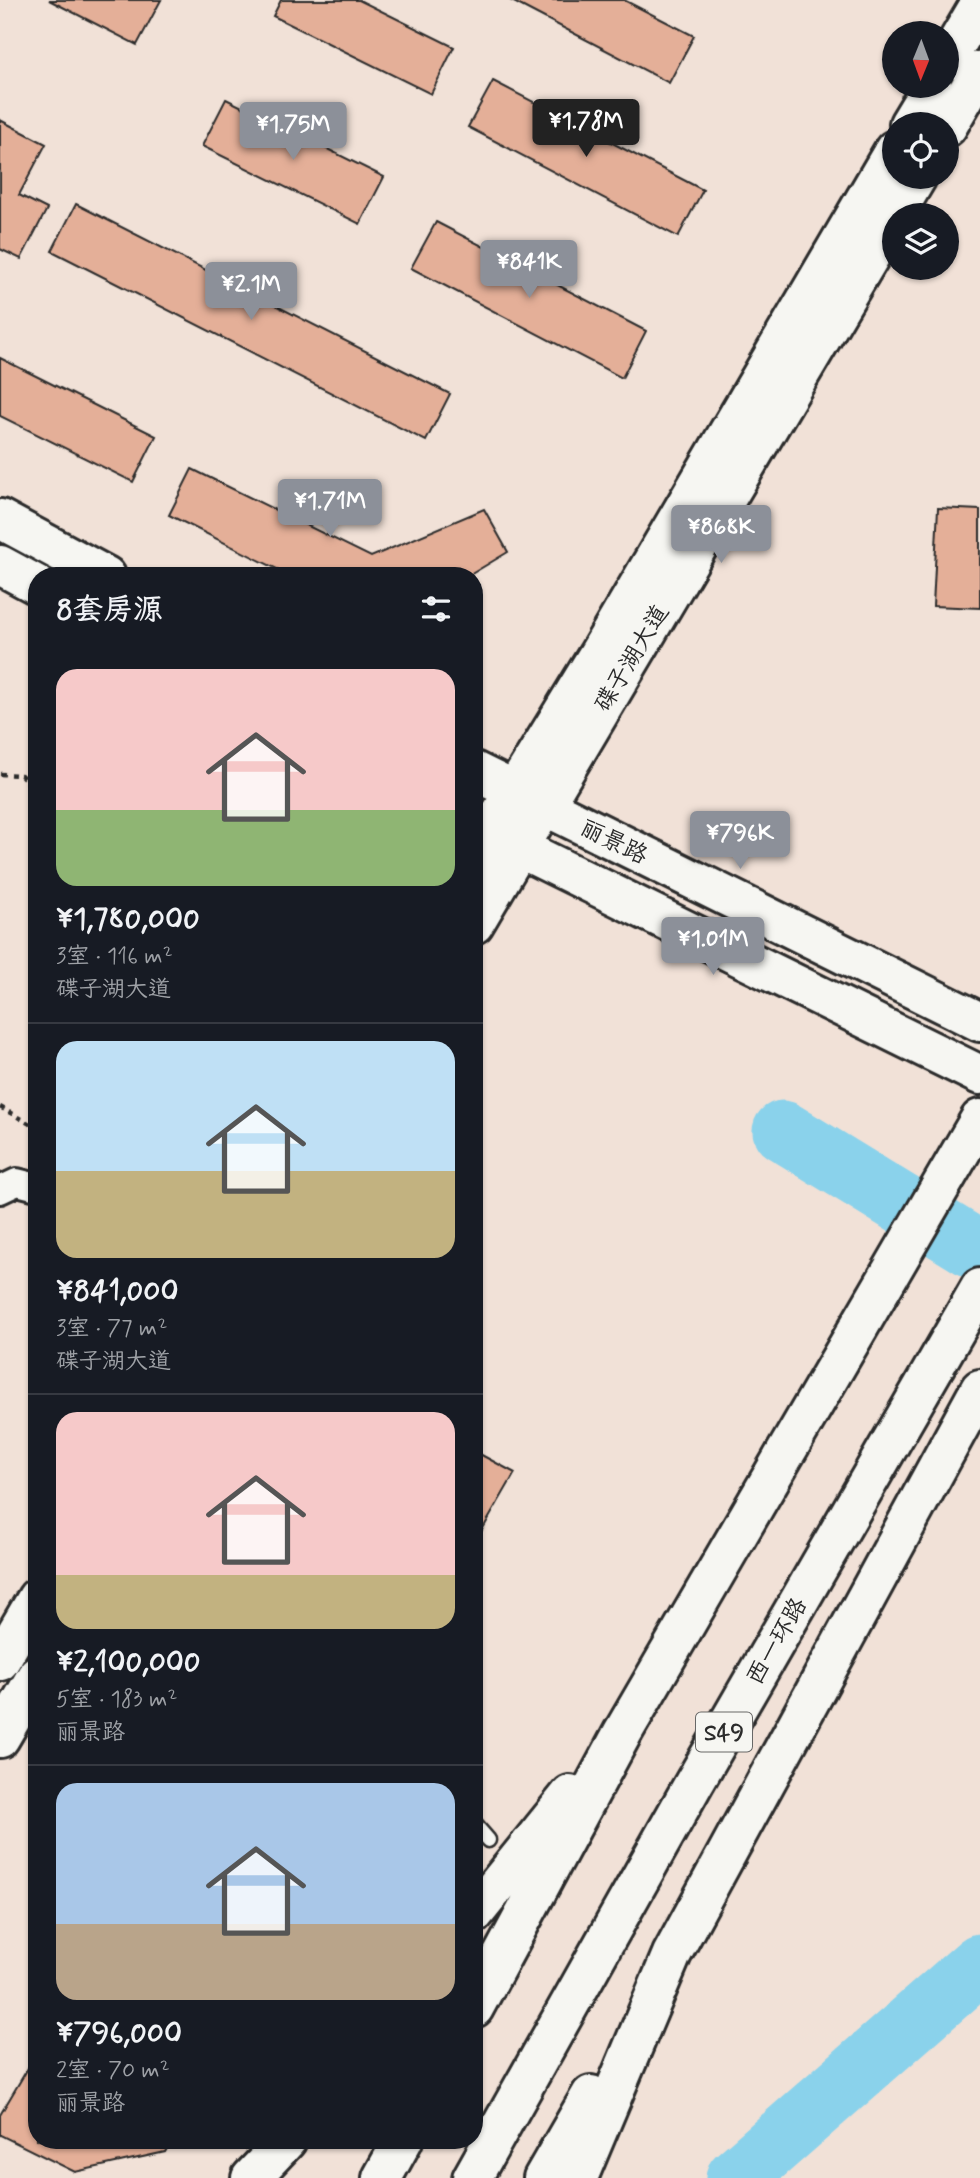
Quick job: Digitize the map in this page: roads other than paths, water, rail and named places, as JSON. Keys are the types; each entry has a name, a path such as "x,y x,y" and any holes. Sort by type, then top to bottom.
{"main road":[{"path":"959,40 980,4"},
{"path":"956,112 980,71"},
{"name":"碟子湖大道","path":"528,799 882,171"},
{"name":"碟子湖大道","path":"483,874 489,841 528,799 909,189"},
{"path":"0,519 89,567"},
{"path":"0,565 28,580"},
{"name":"丽景路","path":"483,776 980,1022"},
{"name":"丽景路","path":"489,841 980,1075"},
{"path":"483,1991 623,1732 980,1119"},
{"name":"西一环路","path":"472,2178 694,1783 980,1288"},
{"path":"543,2178 672,1954 980,1389"},
{"path":"0,1661 28,1613"},
{"path":"0,1738 28,1690"},
{"path":"483,1903 623,1732"},
{"path":"578,2178 672,1954"},
{"path":"251,2178 278,2149"},
{"path":"382,2178 398,2149"}],"street":[{"path":"0,1190 17,1182 28,1185"}],"lane":[{"path":"483,1834 488,1840"}],"waterway":[{"path":"783,1131 980,1252"},
{"path":"736,2178 980,1964"}]}
